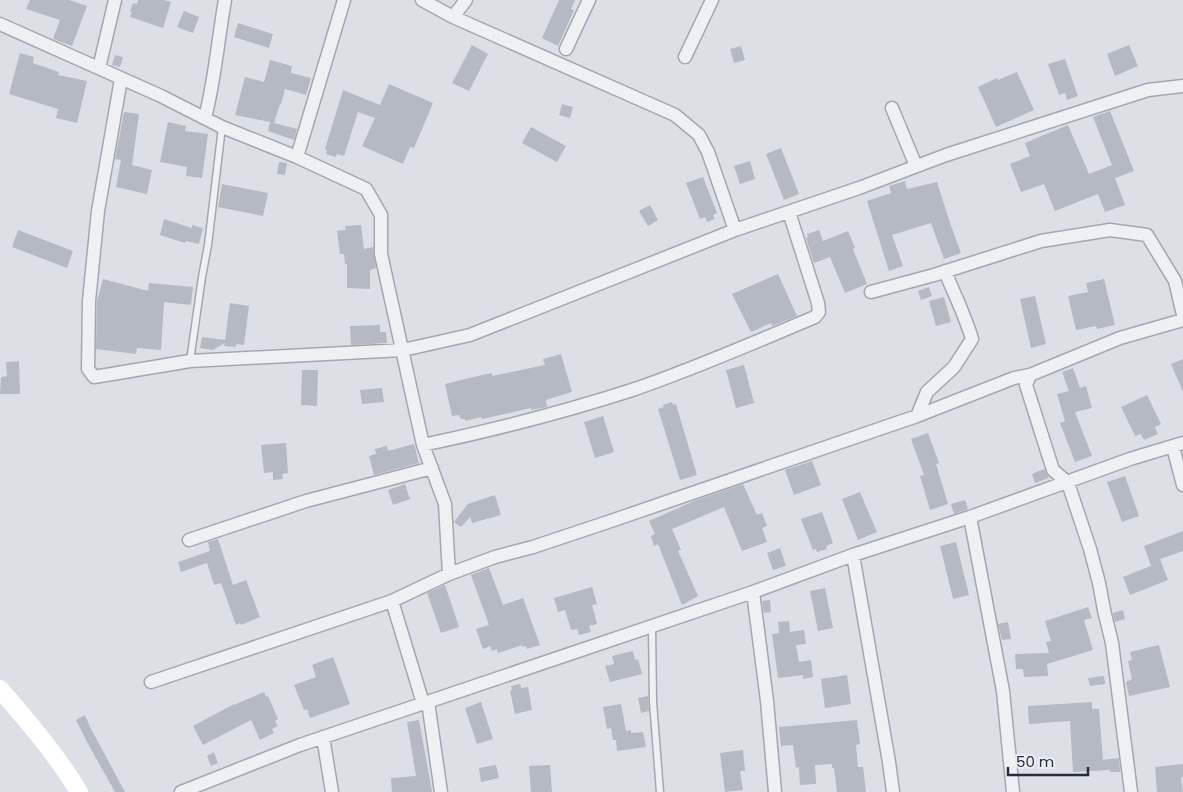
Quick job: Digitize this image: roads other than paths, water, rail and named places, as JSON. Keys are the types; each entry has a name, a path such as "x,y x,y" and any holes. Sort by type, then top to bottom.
{"street":[{"path":"99,68 115,0"},
{"path":"205,118 212,89 216,50 225,0"},
{"path":"298,157 344,0"},
{"path":"422,0 453,17 675,115 699,135 708,152 720,192 735,230"},
{"path":"453,17 466,0"},
{"path":"566,49 589,0"},
{"path":"685,57 712,0"},
{"path":"0,24 161,96 222,127 298,157 366,189 381,215 381,254 423,445 445,504 449,574"},
{"path":"121,79 98,211 89,301 88,369 94,377 190,361 403,350 470,335 735,230 916,166 1148,90 1183,86"},
{"path":"892,108 916,166"},
{"path":"423,445 477,434 556,413 633,389 688,369 815,317 819,312 818,304 789,212"},
{"path":"871,292 1041,241 1110,230 1148,236 1175,281 1183,315"},
{"path":"917,416 927,392 954,367 972,339 965,316 959,307 945,271"},
{"path":"151,682 392,601 449,574 495,556 533,547 614,520 917,416 1014,378 1030,375 1120,338 1183,320"},
{"path":"1030,375 1026,385 1053,470 1068,482 1090,549 1112,643 1131,792"},
{"path":"181,792 323,738 652,627 970,517 1130,459 1178,445 1183,484"},
{"path":"188,540 306,501 432,468"},
{"path":"970,517 1003,691 1013,792"},
{"path":"853,556 890,762 893,792"},
{"path":"753,592 767,701 775,792"},
{"path":"392,601 425,703 440,792"},
{"path":"0,689 60,762 79,792"},
{"path":"323,738 332,792"}],"lane":[{"path":"190,361 208,245 222,127"},
{"path":"652,627 653,702 660,792"}]}
